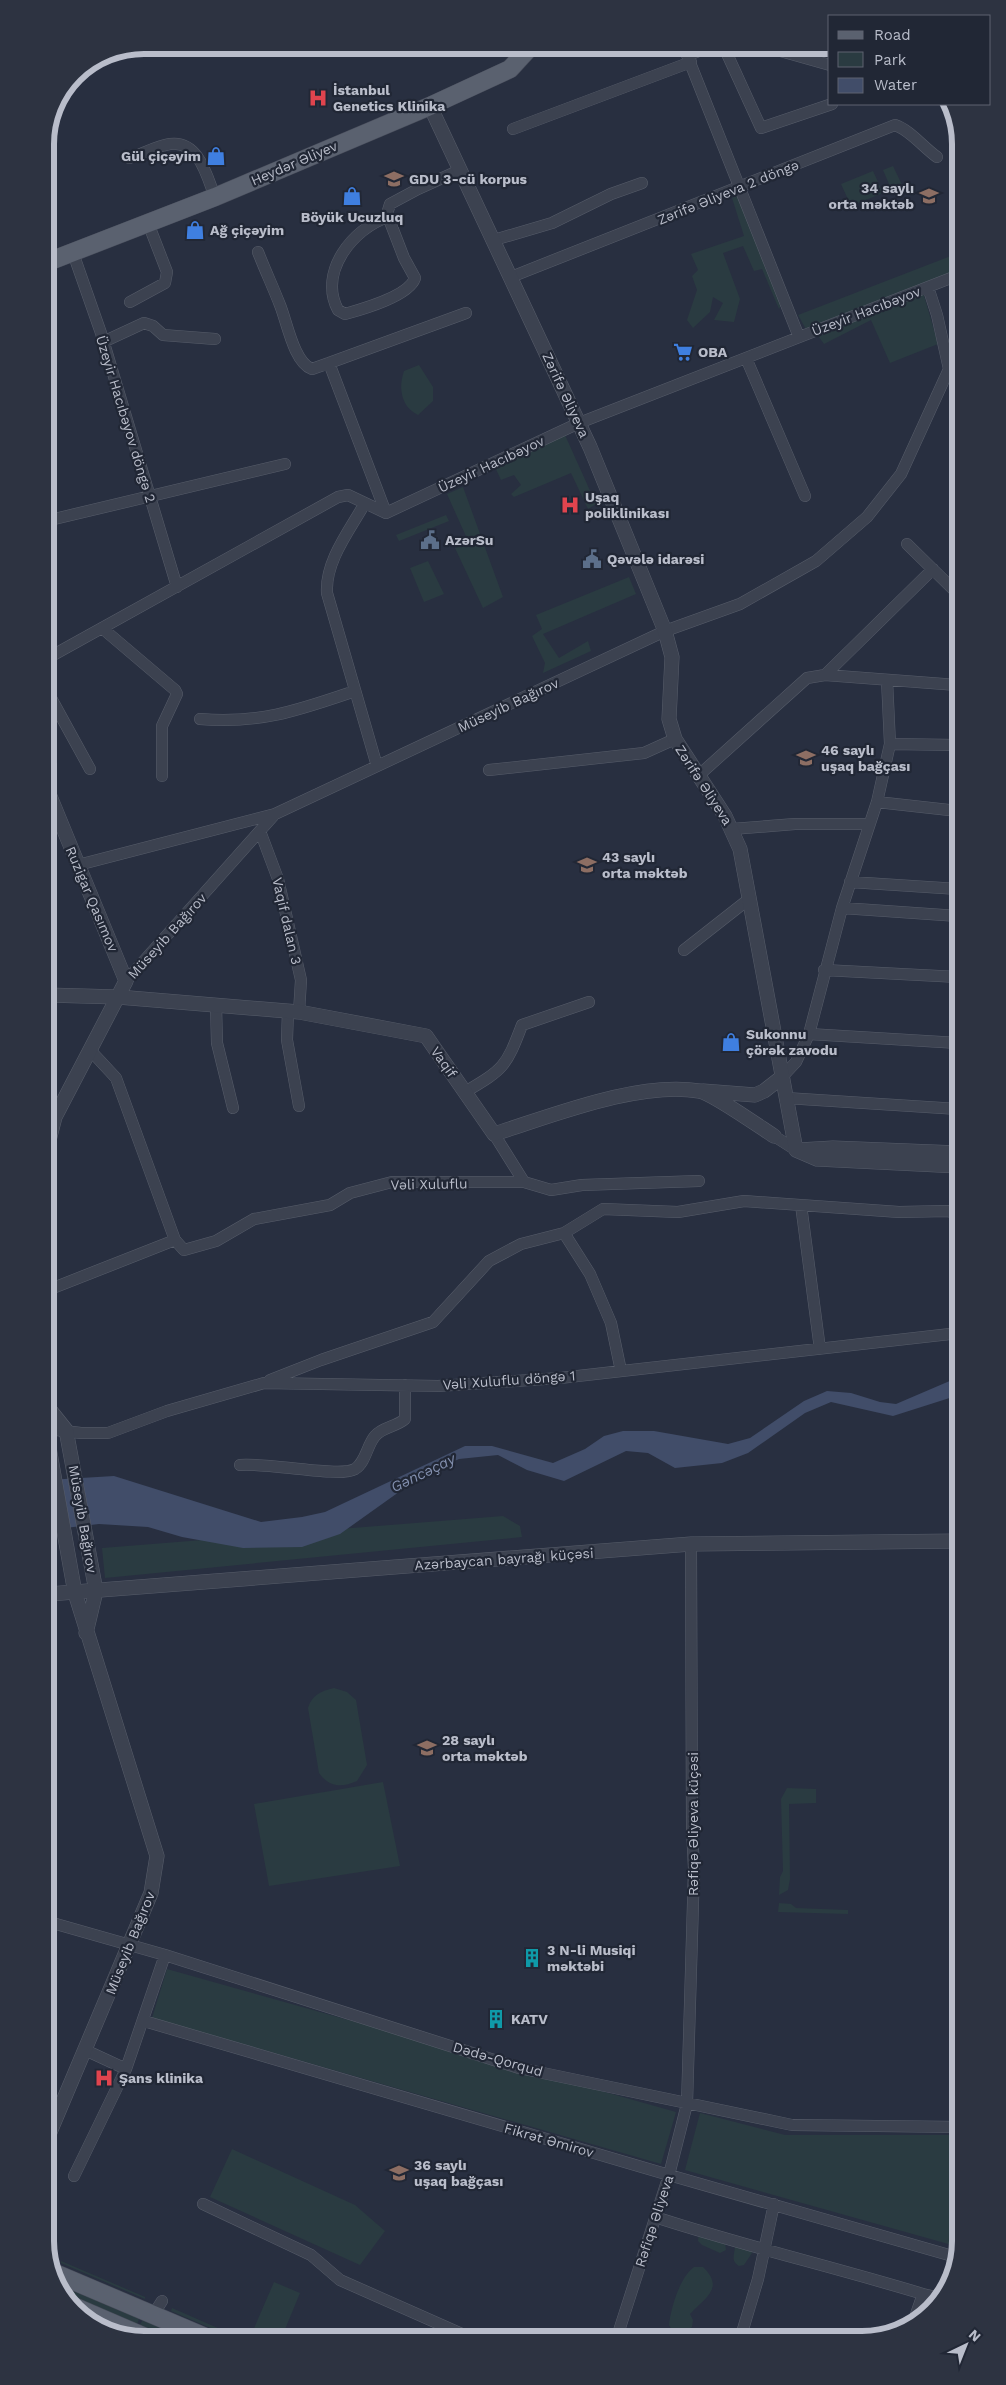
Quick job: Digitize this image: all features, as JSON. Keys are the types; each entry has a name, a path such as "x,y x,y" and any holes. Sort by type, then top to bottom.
{"main road":[{"name":"Heydər Əliyev","path":"54,260 215,197 430,106 510,69 524,54"},
{"path":"61,2275 157,2308 196,2331"},
{"path":"88,2312 130,2330"}],"street":[{"path":"513,129 688,54 798,337"},
{"path":"727,54 761,128 829,105"},
{"path":"791,54 828,64"},
{"name":"Zərifə Əliyeva","path":"430,106 579,423 665,632 672,657 669,719 675,739 732,829 740,849 796,1150"},
{"name":"Zərifə Əliyeva 2 döngə","path":"511,278 895,125 906,128 918,143 937,157"},
{"path":"129,158 171,144 182,145 192,150 202,164 215,197"},
{"path":"388,217 376,220 344,248 334,274 333,291 338,310 345,314 403,293 414,283 415,278 404,258 388,217 387,208 390,204 418,189 460,170"},
{"path":"494,240 552,223 611,194 642,183"},
{"path":"130,302 165,283 167,278 168,272 148,223"},
{"path":"258,252 280,304 294,348 304,364 312,369 466,313"},
{"name":"Üzeyir Hacıbəyov döngə 2","path":"72,253 103,342 177,587"},
{"name":"Üzeyir Hacıbəyov","path":"386,513 579,423 952,278"},
{"name":"Müseyib Bağırov","path":"54,1121 126,981 275,814 665,632 740,604 816,561 867,517 900,474 949,369 937,315 928,287"},
{"path":"103,342 144,323 153,326 163,335 215,339"},
{"path":"746,358 805,496"},
{"path":"329,363 386,513"},
{"path":"54,519 150,498 284,464"},
{"path":"54,655 338,497 348,495 386,513"},
{"path":"366,503 334,559 326,580 327,593 377,766"},
{"path":"908,544 952,587"},
{"path":"825,675 933,569"},
{"path":"102,628 175,690 177,694 162,726 162,776"},
{"path":"698,776 808,678 825,675 952,685"},
{"path":"699,1181 582,1185 551,1190 524,1182 494,1134 618,1095 670,1090 755,1095 764,1091 782,1077 796,1062 808,1034 842,908 877,802 890,744 887,680"},
{"path":"200,719 232,721 258,719 288,712 356,691"},
{"path":"54,704 90,770"},
{"path":"489,770 644,753 675,739"},
{"path":"890,744 952,745"},
{"path":"877,802 952,810"},
{"name":"Ruzigar Qasımov","path":"54,806 126,981"},
{"path":"78,865 275,814"},
{"path":"732,829 795,824 870,824"},
{"name":"Vaqif dalan 3","path":"260,831 278,879 301,980 288,1040 299,1106"},
{"path":"850,882 952,889"},
{"path":"684,950 749,899"},
{"path":"842,908 952,916"},
{"path":"824,970 952,977"},
{"name":"Vaqif","path":"54,995 118,997 293,1012 426,1036 494,1134"},
{"path":"465,1092 500,1069 513,1052 522,1025 589,1002"},
{"path":"216,1005 217,1043 233,1108"},
{"path":"808,1034 952,1044"},
{"path":"54,1288 175,1240 116,1078 90,1050"},
{"path":"700,1091 796,1150 817,1159 952,1166"},
{"path":"786,1098 952,1109"},
{"path":"796,1150 833,1148 952,1153"},
{"name":"Vəli Xuluflu","path":"175,1240 184,1250 216,1242 254,1219 330,1205 350,1192 392,1182 524,1182"},
{"path":"264,1383 321,1360 433,1322 490,1261 521,1244 564,1233 602,1209 678,1212 744,1201 899,1212 952,1212"},
{"path":"801,1205 820,1348"},
{"path":"564,1233 590,1274 611,1323 620,1371"},
{"name":"Vəli Xuluflu döngə 1","path":"66,1430 81,1433 108,1433 168,1412 264,1383 457,1385 560,1378 952,1334"},
{"path":"240,1465 253,1464 345,1472 355,1469 363,1459 376,1435 405,1419 405,1385"},
{"name":"Müseyib Bağırov","path":"54,1416 66,1430 96,1592 86,1633"},
{"path":"54,1429 66,1430"},
{"name":"Müseyib Bağırov","path":"54,1475 68,1563 75,1593 157,1856 151,1893 54,2123"},
{"name":"Azərbaycan bayrağı küçəsi","path":"54,1594 691,1544 952,1541"},
{"name":"Rəfiqə Əliyeva küçəsi","path":"688,2104 694,1869 692,1829 691,1544"},
{"name":"Dədə-Qorqud","path":"54,1923 165,1955 520,2068 792,2125 952,2127"},
{"path":"74,2176 126,2069 165,1955"},
{"name":"Fikrət Əmirov","path":"144,2021 669,2176 774,2204 951,2256"},
{"path":"85,2050 126,2069"},
{"name":"Rəfiqə Əliyeva","path":"618,2331 669,2176 688,2104"},
{"path":"203,2204 311,2255 340,2280 455,2331"},
{"path":"742,2331 774,2204"},
{"path":"655,2217 712,2236 764,2248 934,2296"},
{"path":"916,2313 923,2294"}],"green space":[{"path":"893,166 903,187 892,191 883,170"},
{"path":"873,171 883,193 851,206 841,184"},
{"path":"739,194 782,304 779,309 762,269 754,271 743,246 723,253 740,299 734,322 714,320 723,303 713,297 710,312 693,328 687,320 697,290 692,276 698,270 691,254 744,236 732,198"},
{"path":"952,256 952,275 807,331 798,315"},
{"path":"923,292 938,344 890,363 871,320 824,344 816,333"},
{"path":"419,365 433,387 433,401 418,415 412,412 405,402 402,396 401,384 404,371"},
{"path":"565,435 596,504 588,509 571,473 514,497 511,494 521,485 514,475 501,480 494,465"},
{"path":"463,487 503,597 483,608 455,548 469,543 447,494"},
{"path":"446,515 449,521 399,541 396,535"},
{"path":"428,561 444,594 424,602 410,568"},
{"path":"629,577 636,594 543,634 559,658 588,641 591,651 543,673 545,663 532,636 542,629 536,615"},
{"path":"503,1516 520,1526 522,1537 105,1578 102,1548"},
{"path":"334,1688 347,1692 356,1700 367,1765 357,1781 346,1785 331,1784 319,1773 308,1708 318,1694"},
{"path":"383,1782 400,1866 269,1886 254,1804"},
{"path":"787,1788 816,1789 816,1803 789,1804 790,1879 788,1890 779,1895 780,1877 783,1871 781,1799"},
{"path":"779,1903 791,1904 796,1908 848,1910 848,1914 778,1912"},
{"path":"167,1969 676,2112 661,2164 152,2018"},
{"path":"700,2113 785,2135 952,2135 952,2245 685,2170"},
{"path":"232,2149 355,2205 385,2231 360,2265 210,2197"},
{"path":"704,2228 724,2233 726,2250 720,2253 702,2245 698,2241 699,2231"},
{"path":"735,2247 751,2247 752,2253 744,2265 739,2266 735,2262"},
{"path":"61,2261 145,2297 145,2299 61,2263"},
{"path":"694,2267 703,2267 710,2275 712,2288 706,2298 690,2314 693,2320 692,2327 686,2331 672,2330 669,2325 674,2301 680,2285"},
{"path":"63,2280 141,2314 136,2327 75,2300"},
{"path":"274,2282 300,2293 284,2331 253,2331"},
{"path":"172,2308 225,2331 217,2331 171,2311"},
{"path":"145,2316 180,2331 144,2331 138,2328"}],"water":[{"name":"Gəncəçay","path":"952,1380 952,1397 893,1416 831,1402 805,1413 748,1453 722,1463 675,1468 648,1453 626,1451 564,1481 527,1470 498,1455 459,1459 420,1477 340,1534 302,1547 243,1548 182,1537 148,1527 99,1524 54,1529 54,1480 114,1476 261,1522 325,1512 465,1446 492,1446 553,1463 585,1449 604,1436 623,1431 654,1431 728,1444 750,1438 804,1401 827,1391 851,1393 880,1402 896,1404"}],"place":[{"name":"İstanbul Genetics Klinika","path":"318,98"},
{"name":"Gül çiçəyim","path":"216,156"},
{"name":"GDU 3-cü korpus","path":"394,179"},
{"name":"Böyük Ucuzluq","path":"352,196"},
{"name":"34 saylı orta məktəb","path":"929,196"},
{"name":"Ağ çiçəyim","path":"195,230"},
{"name":"OBA","path":"683,352"},
{"name":"Uşaq poliklinikası","path":"570,505"},
{"name":"AzərSu","path":"430,540"},
{"name":"Qəvələ idarəsi","path":"592,559"},
{"name":"46 saylı uşaq bağçası","path":"806,758"},
{"name":"43 saylı orta məktəb","path":"587,865"},
{"name":"Sukonnu çörək zavodu","path":"731,1042"},
{"name":"28 saylı orta məktəb","path":"427,1748"},
{"name":"3 N-li Musiqi məktəbi","path":"532,1958"},
{"name":"KATV","path":"496,2019"},
{"name":"Şans klinika","path":"104,2078"},
{"name":"36 saylı uşaq bağçası","path":"399,2173"}]}
